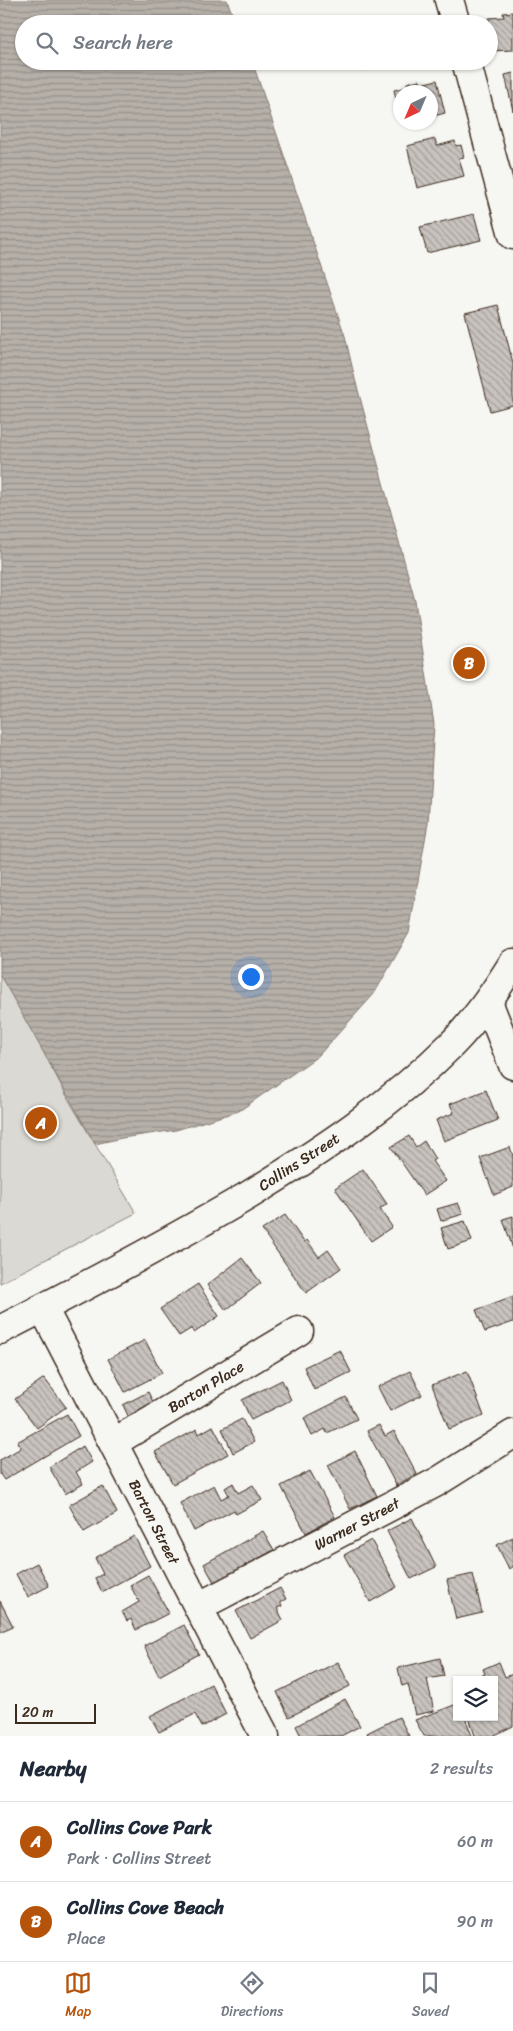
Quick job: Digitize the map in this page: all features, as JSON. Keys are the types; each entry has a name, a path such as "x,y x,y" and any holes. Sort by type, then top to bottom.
{"street":[{"path":"449,0 453,15"},
{"path":"468,70 513,235"},
{"name":"Collins Street","path":"0,1330 199,1225 336,1140 417,1076 452,1044 488,1002 513,963"},
{"path":"488,1002 513,1064"},
{"name":"Barton Street","path":"43,1308 265,1736"},
{"name":"Barton Place","path":"113,1444 298,1331"},
{"name":"Warner Street","path":"198,1607 437,1482 513,1434"}],"shaded area":[{"path":"0,0 227,0 233,15 15,15 15,70 255,70 345,336 415,601 434,724 428,823 409,933 374,994 318,1056 239,1111 176,1130 95,1144 0,975"},
{"path":"0,975 70,1102 136,1213 0,1283"}],"building":[{"path":"513,12 513,50 498,51 498,17 504,17 503,13"},
{"path":"513,73 513,111 505,75"},
{"path":"420,80 421,84 437,80 445,113 438,115 438,85 408,85 407,83"},
{"path":"435,139 437,146 455,141 456,146 461,145 464,157 459,158 464,176 417,188 407,146"},
{"path":"474,214 481,240 427,253 420,227"},
{"path":"498,305 513,363 513,405 490,411 465,313"},
{"path":"486,1090 498,1120 444,1141 436,1120 454,1113 450,1104"},
{"path":"409,1136 416,1147 424,1141 435,1159 432,1161 446,1181 424,1195 391,1147"},
{"path":"510,1147 513,1156 513,1187 494,1195 480,1158"},
{"path":"363,1169 387,1204 380,1209 392,1227 371,1241 335,1188"},
{"path":"458,1203 463,1214 441,1221 437,1209"},
{"path":"285,1215 304,1242 307,1240 319,1257 328,1250 341,1268 306,1293 262,1230"},
{"path":"513,1216 513,1249 503,1219"},
{"path":"465,1221 472,1241 448,1249 441,1228"},
{"path":"242,1258 261,1283 226,1310 207,1285"},
{"path":"198,1284 219,1316 194,1333 192,1328 179,1336 160,1309"},
{"path":"513,1296 513,1322 485,1332 476,1310"},
{"path":"145,1340 162,1373 125,1392 108,1359"},
{"path":"340,1350 351,1372 314,1390 304,1367"},
{"path":"410,1371 422,1395 390,1411 378,1387"},
{"path":"467,1371 484,1416 449,1429 432,1385"},
{"path":"44,1378 66,1407 37,1428 15,1399"},
{"path":"282,1380 291,1400 251,1420 242,1400"},
{"path":"148,1392 156,1408 130,1420 123,1405"},
{"path":"346,1397 357,1419 327,1433 325,1429 312,1436 304,1418"},
{"path":"67,1414 79,1436 4,1480 0,1474 0,1460 21,1448 17,1442"},
{"path":"242,1419 254,1442 233,1453 222,1429"},
{"path":"379,1425 385,1436 394,1431 417,1474 396,1485 367,1431"},
{"path":"213,1426 228,1454 173,1484 155,1452 197,1429 199,1434"},
{"path":"83,1446 92,1462 76,1472 83,1484 65,1494 49,1467"},
{"path":"355,1451 377,1496 350,1509 328,1465"},
{"path":"310,1471 335,1517 306,1533 281,1486"},
{"path":"233,1483 238,1493 253,1485 262,1500 236,1514 234,1510 194,1531 180,1503 214,1485 221,1499 229,1495 225,1488"},
{"path":"103,1486 117,1513 84,1532 69,1505"},
{"path":"412,1518 436,1567 411,1579 387,1531"},
{"path":"263,1531 274,1550 215,1584 204,1564"},
{"path":"134,1536 150,1566 102,1592 95,1578 103,1574 95,1558"},
{"path":"513,1537 513,1567 509,1569 497,1545"},
{"path":"371,1540 397,1587 370,1602 344,1555"},
{"path":"37,1563 49,1586 28,1597 16,1574"},
{"path":"473,1574 482,1613 456,1619 447,1580"},
{"path":"148,1575 169,1613 136,1630 131,1619 127,1621 122,1612 139,1602 130,1585"},
{"path":"280,1588 286,1599 280,1602 282,1606 277,1608 283,1620 250,1638 236,1611"},
{"path":"0,1601 13,1626 0,1632"},
{"path":"184,1625 199,1654 159,1676 144,1646"},
{"path":"440,1658 444,1676 427,1679 434,1711 415,1715 408,1684 402,1686 398,1668"},
{"path":"338,1662 350,1686 289,1717 277,1692"},
{"path":"499,1662 505,1677 513,1674 513,1726 493,1736 475,1736 470,1721 498,1721 498,1676 480,1676 485,1674 483,1669"},
{"path":"211,1684 226,1714 202,1727 195,1714 159,1732 150,1716"},
{"path":"345,1699 360,1726 341,1736 301,1736 296,1726"},
{"path":"453,1706 453,1721 466,1721 472,1736 424,1736 415,1720"},
{"path":"399,1717 409,1736 368,1736 367,1733"}],"place":[{"name":"Collins Cove Beach","path":"469,663"},
{"name":"Collins Cove Park","path":"41,1123"}]}
